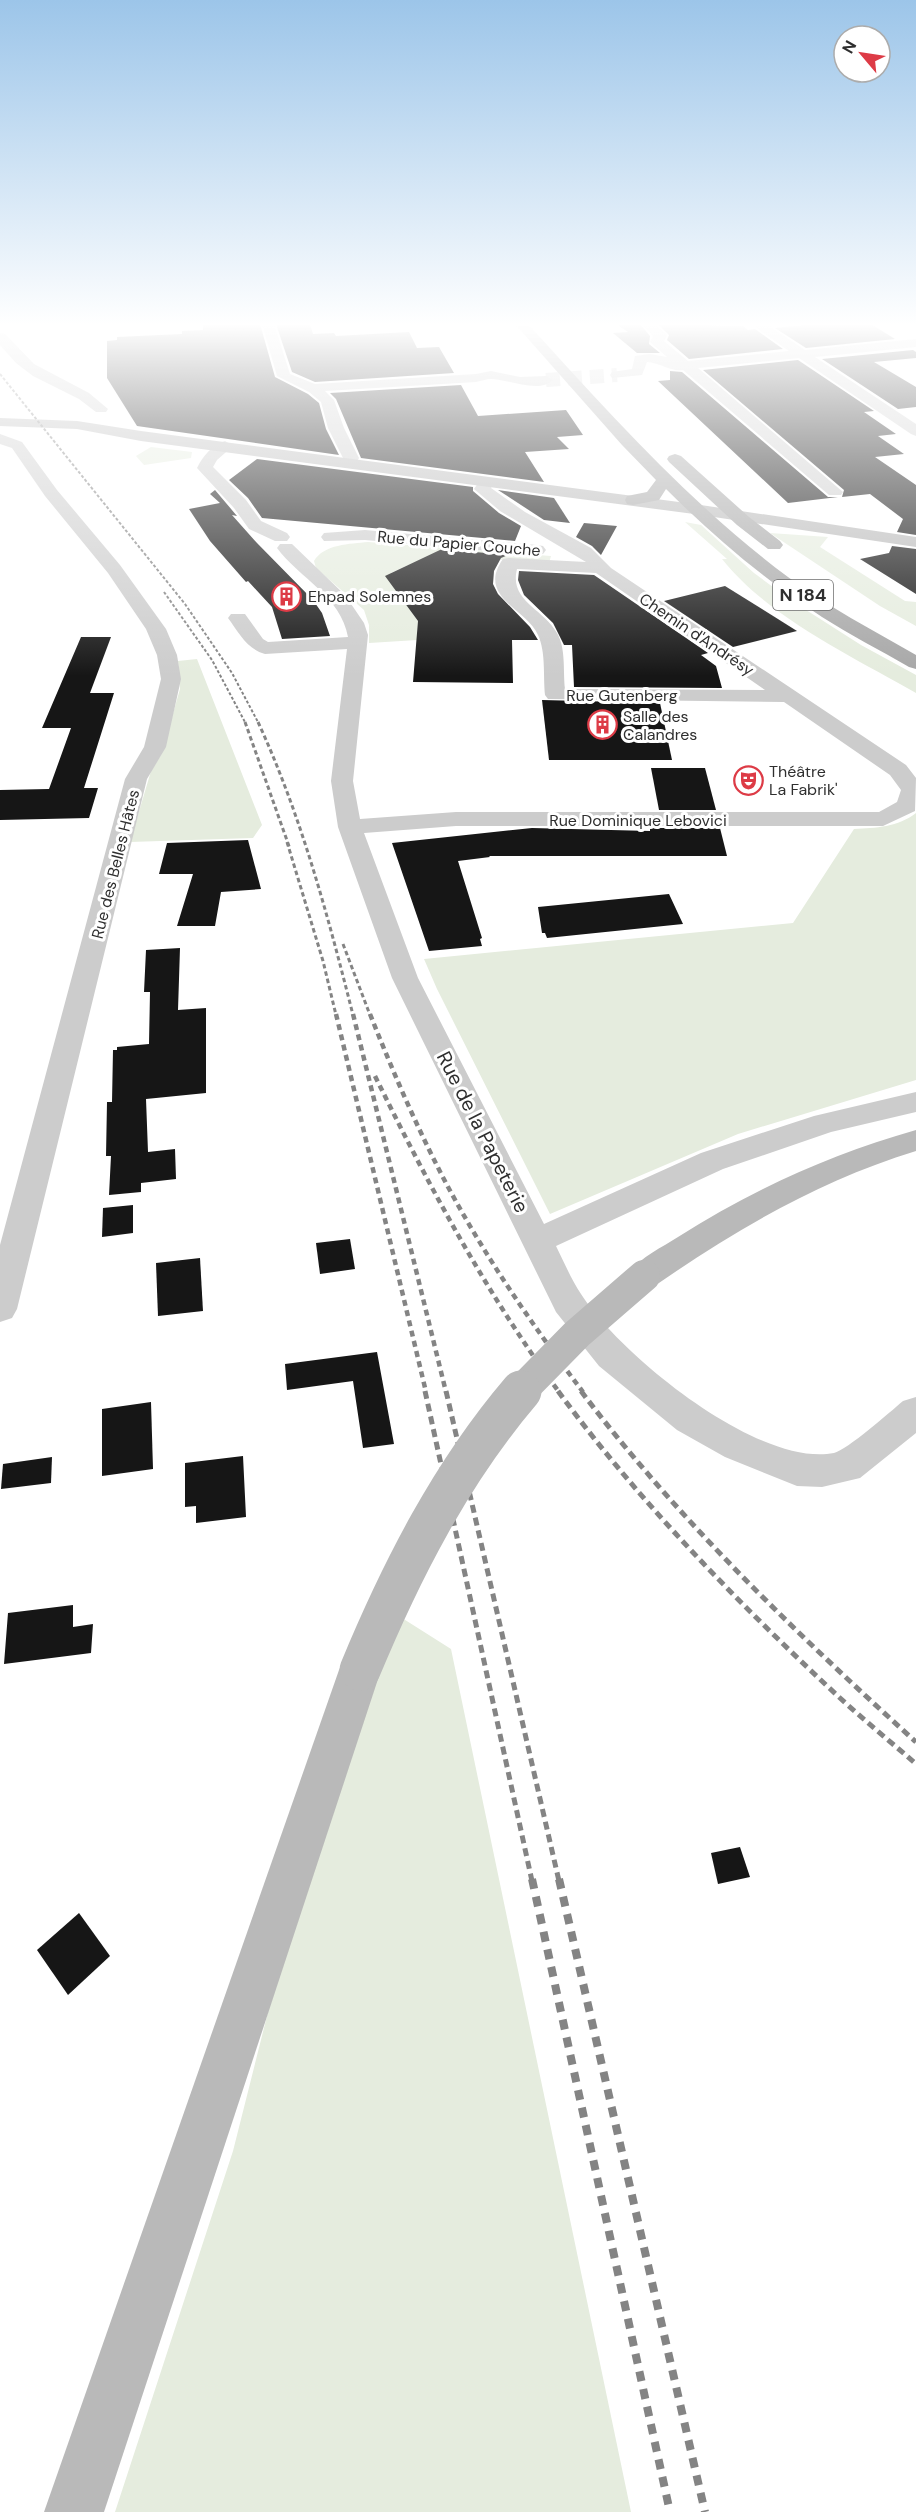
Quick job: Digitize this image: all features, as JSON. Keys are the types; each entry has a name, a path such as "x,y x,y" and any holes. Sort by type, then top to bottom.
{"main road":[{"path":"193,441 916,542"},
{"name":"N 184","path":"627,441 680,492 781,551 752,539 719,515 680,492"},
{"name":"N 184","path":"660,445 719,515 782,580 829,613 916,663"},
{"path":"633,500 653,496 665,479"},
{"path":"599,498 633,500 719,515"},
{"path":"74,2512 360,1670 398,1582 429,1526 469,1462 515,1398 577,1333 645,1276 695,1240 747,1210 849,1162 916,1140"}],"street":[{"name":"Rue des Belles Hâtes","path":"0,1309 136,779 155,747 171,679 167,655 156,629 114,569 51,493 17,445 6,441"},
{"path":"343,441 351,458 348,463"},
{"path":"775,441 835,492"},
{"name":"Rue de la Papeterie","path":"225,446 210,458 205,468 261,530 303,542 353,618 358,635 342,782 350,827 405,978 568,1303 611,1356 690,1419 764,1458 798,1470 822,1471 847,1467 916,1412"},
{"name":"Chemin d'Andrésy","path":"486,483 482,489 492,497 594,561 787,696 898,770 913,790"},
{"name":"Rue du Papier Couche","path":"303,542 365,535 594,561"},
{"name":"Rue Gutenberg","path":"594,561 509,562 504,576 506,589 549,636 555,695 787,696"},
{"path":"238,618 256,643 265,648 357,642"},
{"name":"Rue Dominique Lebovici","path":"350,827 456,819 883,819 907,806 913,790"},
{"path":"538,1240 712,1161 825,1123 916,1102"}],"shaded area":[{"path":"151,447 192,452 191,458 144,465 136,456"},
{"path":"685,522 701,525 754,573 792,601 861,645 916,675 916,693 787,618 741,580 722,559 727,559"},
{"path":"770,533 828,537 820,547 905,601 916,602 916,626 880,606"},
{"path":"368,542 551,556 549,563 489,559 419,569 408,565 391,573 391,582 418,621 417,640 369,643 369,625 364,610 316,568 314,561 318,555 331,548"},
{"path":"197,659 262,825 253,838 130,842 151,771 161,755 180,689 178,661"},
{"path":"916,813 916,1080 738,1134 550,1214 424,959 793,923 854,829 894,824"},
{"path":"372,1599 451,1649 631,2512 115,2512 233,2151"}],"building":[{"path":"243,441 332,441 339,455"},
{"path":"354,441 561,441 569,449 525,452 544,482 361,458"},
{"path":"722,441 763,441 828,497 838,497 788,503"},
{"path":"787,441 886,441 904,454 875,457 916,485 916,535 897,532 903,519 870,494 842,497 844,490"},
{"path":"257,459 473,487 473,491 499,513 521,526 515,541 262,518 248,498 229,480"},
{"path":"215,490 237,516 232,515 313,600 322,613 330,636 282,639 272,607 248,581 246,582 210,541 189,509 220,503 210,494"},
{"path":"498,490 554,498 570,523 544,520"},
{"path":"584,523 617,526 601,555 592,546 576,537"},
{"path":"892,546 916,549 916,594 860,559 889,553"},
{"path":"442,549 508,555 501,558 494,571 493,584 498,594 530,627 538,640 512,640 513,683 413,682 418,621 385,576"},
{"path":"519,571 594,575 708,653 701,655 716,666 722,688 574,687 572,645 564,645 553,623 524,595 518,580"},
{"path":"725,586 797,631 733,647 664,601"},
{"path":"81,637 111,637 90,693 114,693 84,788 98,788 89,818 0,820 0,790 49,789 71,728 42,728"},
{"name":"Salle des Calandres","path":"542,700 660,703 672,760 549,760"},
{"path":"651,768 705,768 716,810 659,810"},
{"path":"532,828 650,831 650,828 720,828 727,856 489,856 458,861 482,938 480,939 482,946 429,951 392,843"},
{"path":"248,840 261,889 221,892 215,926 177,926 193,874 159,874 167,843"},
{"path":"669,894 683,924 547,938 545,933 542,933 538,907"},
{"path":"180,948 178,1010 206,1008 206,1093 146,1099 148,1152 175,1149 176,1179 141,1183 141,1192 109,1195 111,1156 106,1156 107,1102 112,1102 113,1050 117,1050 117,1047 149,1044 150,992 144,992 146,950"},
{"path":"133,1205 133,1233 102,1237 103,1208"},
{"path":"350,1239 355,1269 320,1274 316,1243"},
{"path":"200,1258 203,1311 158,1316 156,1263"},
{"path":"377,1352 394,1444 363,1448 353,1381 287,1390 285,1364"},
{"path":"151,1402 153,1469 102,1476 102,1409"},
{"path":"243,1456 246,1517 196,1523 196,1506 185,1507 185,1463"},
{"path":"52,1457 51,1483 1,1489 3,1464"},
{"path":"73,1605 73,1627 93,1624 91,1653 4,1664 8,1613"},
{"path":"740,1847 750,1877 718,1884 711,1853"},
{"path":"79,1913 110,1956 68,1995 37,1950"}],"railway":[{"path":"54,441 185,604 232,673 258,723"},
{"path":"164,592 212,660 245,722"},
{"path":"245,722 290,849"},
{"path":"258,723 300,829 323,903 353,1015"},
{"path":"287,842 323,961 336,1015"},
{"path":"343,944 370,1015"},
{"path":"336,1014 426,1392"},
{"path":"353,1014 446,1392"},
{"path":"370,1014 416,1122 462,1212 511,1291 583,1392"},
{"path":"375,1076 416,1158 483,1278 532,1355 559,1392"},
{"path":"425,1391 532,1881"},
{"path":"446,1391 559,1881"},
{"path":"558,1391 622,1473 728,1589 840,1698 916,1764"},
{"path":"581,1391 619,1439 698,1530 783,1617 916,1742"},
{"path":"532,1879 670,2512"},
{"path":"559,1879 705,2512"}],"place":[{"name":"Ehpad Solemnes","path":"287,596"},
{"name":"Salle des Calandres","path":"602,725"},
{"name":"Théâtre La Fabrik'","path":"748,780"}]}
